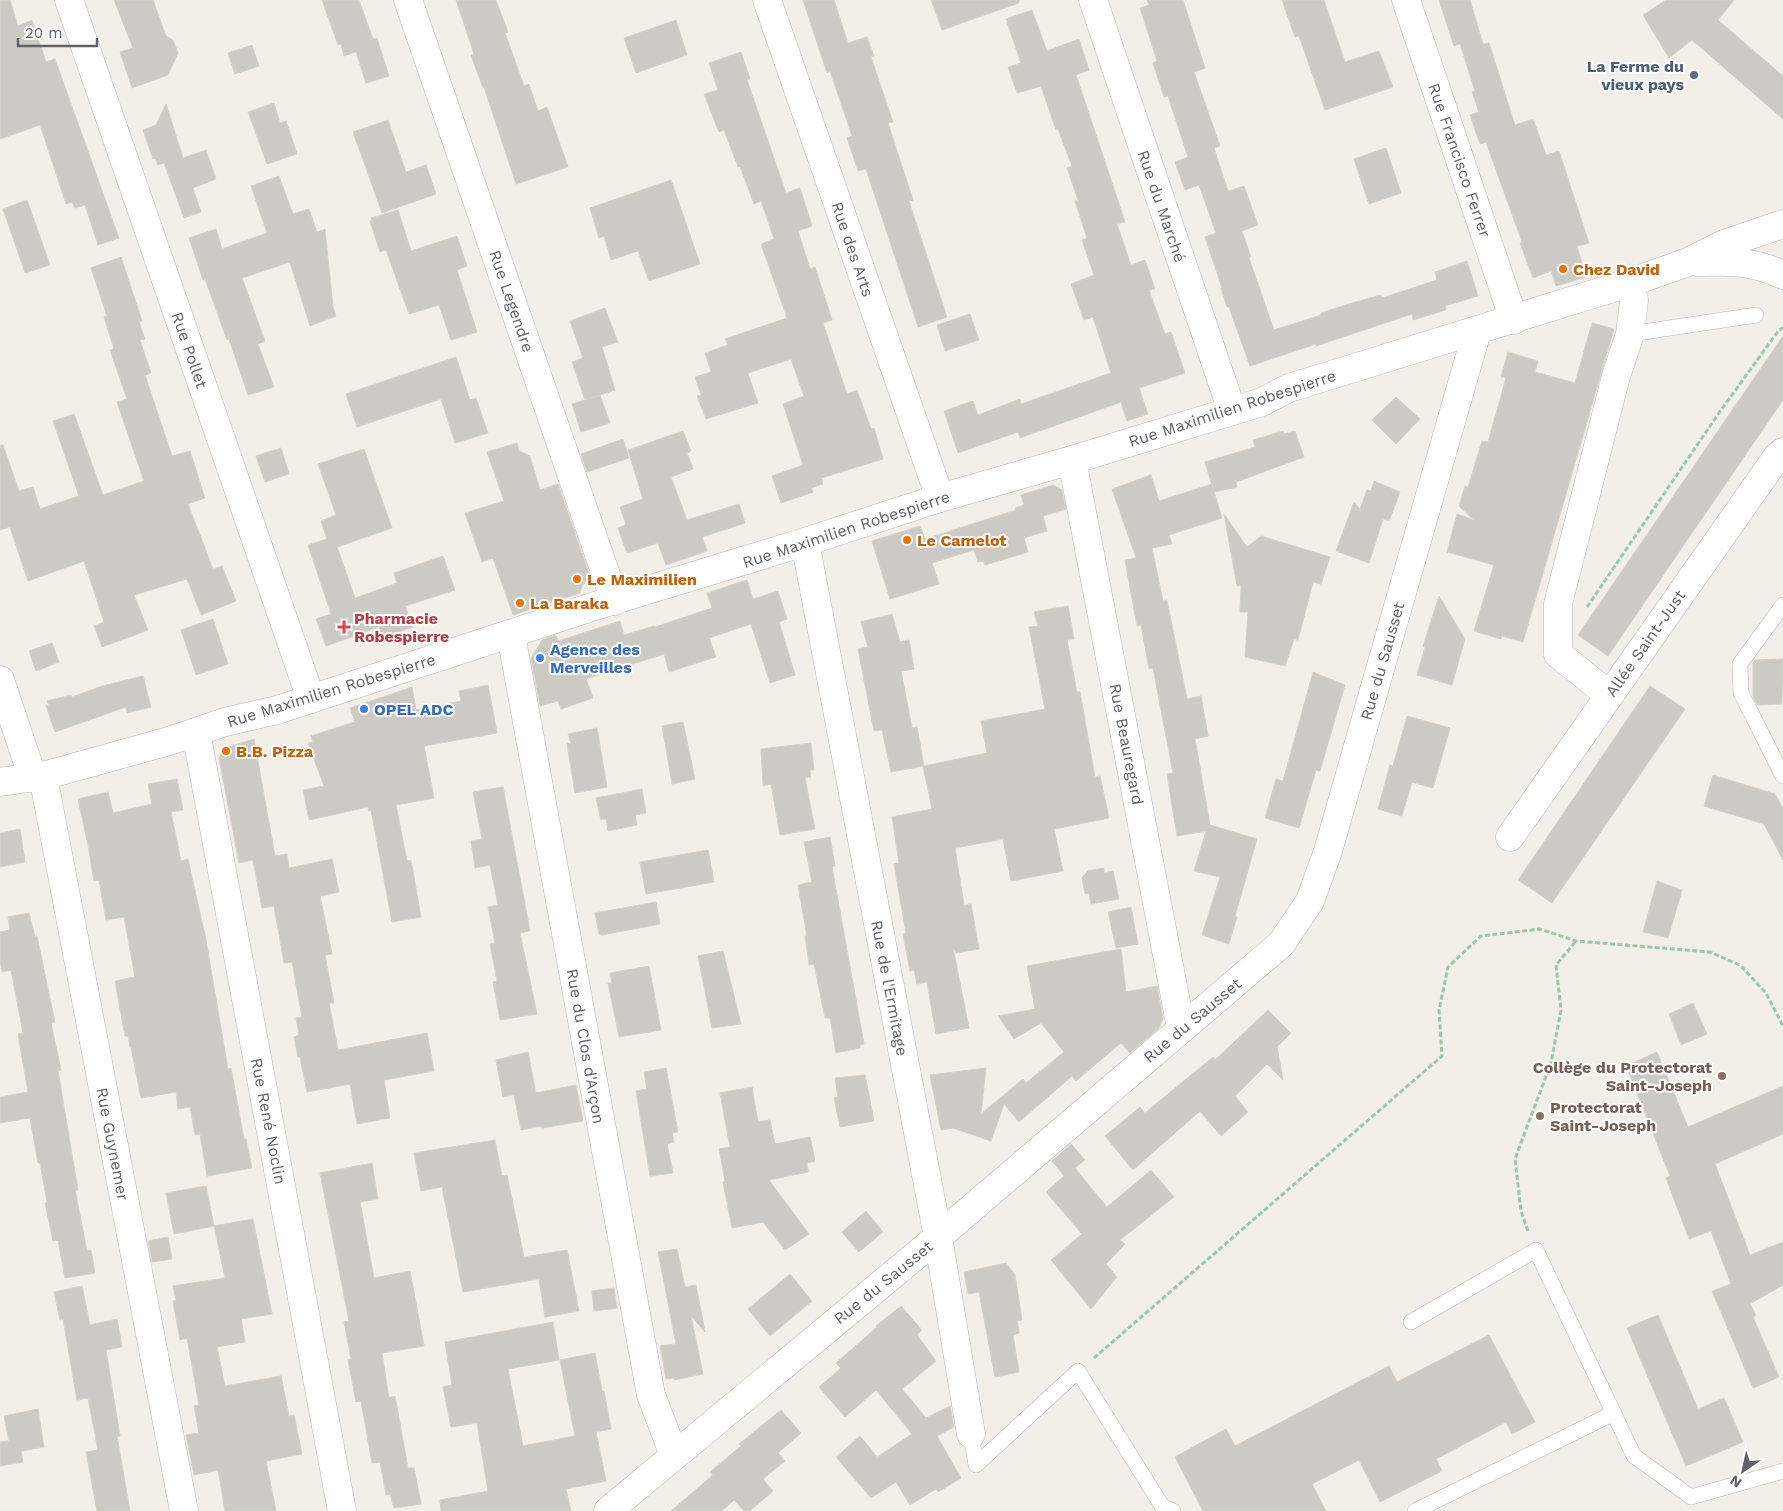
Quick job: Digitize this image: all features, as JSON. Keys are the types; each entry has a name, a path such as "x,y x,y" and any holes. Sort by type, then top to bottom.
{"street":[{"name":"Rue Pollet","path":"69,0 311,699"},
{"name":"Rue Legendre","path":"408,0 615,601"},
{"name":"Rue des Arts","path":"767,0 940,498"},
{"name":"Rue du Marché","path":"1092,0 1232,411"},
{"name":"Rue Francisco Ferrer","path":"1406,0 1514,320"},
{"name":"Rue Maximilien Robespierre","path":"0,782 38,777 169,742 225,722 277,710 595,606 805,542 940,498 1262,402 1289,388 1629,283 1688,262 1724,244 1783,224"},
{"name":"Rue Maximilien Robespierre","path":"1688,262 1747,262 1783,275"},
{"path":"1609,695 1558,654 1558,604 1616,376 1630,334 1634,300 1629,283"},
{"name":"Rue du Sausset","path":"608,1511 938,1237 1281,944 1310,901 1328,851 1477,331"},
{"name":"Allée Saint-Just","path":"1510,837 1777,457 1783,452"},
{"name":"Rue Beauregard","path":"1072,460 1181,1028"},
{"name":"Rue de l'Ermitage","path":"805,542 938,1237 971,1434"},
{"name":"Rue du Clos d'Arçon","path":"511,635 651,1395 674,1455"},
{"name":"Rue Guynemer","path":"0,680 9,734 38,777 184,1511"},
{"name":"Rue René Noclin","path":"196,732 342,1511"}],"lane":[{"path":"1630,334 1756,315"},
{"path":"1783,605 1740,664 1741,694 1778,755 1783,776"},
{"path":"1411,1322 1536,1250 1634,1456 1691,1497 1783,1472"},
{"path":"971,1434 976,1464 1078,1371 1162,1506 1173,1511"},
{"path":"1415,1511 1614,1413"}],"path":[{"path":"1586,608 1721,410 1783,328"},
{"path":"1078,1371 1442,1056 1438,1010 1448,966 1481,936 1540,929 1576,941 1710,952 1740,965 1766,993 1783,1026"},
{"path":"1536,1250 1520,1211 1515,1158 1551,1063 1561,1010 1556,965 1576,941"}],"building":[{"path":"0,0 10,0 18,26 32,20 46,62 55,59 119,238 98,245 85,205 75,208 72,202 66,204 40,125 0,139"},
{"path":"114,0 153,0 166,36 173,40 178,53 168,75 132,88 120,52 133,48"},
{"path":"322,0 359,0 373,39 377,38 389,76 366,83 356,52 344,56 341,44 338,45"},
{"path":"456,0 496,0 508,32 505,33 524,86 529,84 538,111 547,107 568,167 516,184 484,87 471,55 474,54"},
{"path":"803,0 834,0 848,43 867,37 874,56 871,57 893,122 888,123 913,200 909,201 947,317 918,327 866,169 858,171 847,138 852,136 830,71 827,73"},
{"path":"931,0 1019,0 1019,3 942,30"},
{"path":"1147,0 1183,0 1205,68 1194,72 1220,146 1214,148 1228,191 1244,186 1258,225 1242,231 1251,257 1249,258 1274,330 1352,303 1381,295 1382,298 1437,280 1435,272 1467,261 1478,296 1445,306 1446,310 1413,320 1412,314 1250,366 1229,307 1227,307 1205,237 1216,233 1199,185 1185,190 1175,162 1188,157 1168,96 1164,97 1153,63 1157,61 1140,8 1149,5"},
{"path":"1282,0 1324,0 1345,62 1379,51 1393,87 1325,110 1299,36 1295,37"},
{"path":"1439,0 1470,0 1483,44 1489,43 1515,125 1533,119 1546,155 1559,151 1589,243 1577,246 1586,277 1556,286 1551,271 1533,278 1486,142 1480,144 1470,115 1479,112 1472,92 1475,91 1460,44 1454,46"},
{"path":"1666,0 1734,0 1718,20 1783,76 1783,119 1692,40 1669,58 1643,15"},
{"path":"1032,10 1047,51 1079,39 1089,70 1076,75 1125,222 1117,224 1131,265 1145,260 1155,289 1149,290 1165,334 1171,332 1185,373 1139,388 1148,414 1127,421 1121,402 1020,438 1018,432 958,453 944,411 973,401 978,415 1020,399 1021,404 1111,373 1093,317 1084,320 1071,284 1094,275 1082,240 1087,238 1075,201 1078,200 1067,168 1072,166 1058,129 1056,130 1041,86 1017,93 1008,67 1021,63 1006,19"},
{"path":"676,20 687,55 636,73 624,38"},
{"path":"252,45 259,66 235,74 228,53"},
{"path":"741,52 750,79 747,80 786,193 800,188 812,226 798,231 810,269 815,267 832,320 823,323 847,394 857,390 871,429 874,428 883,459 821,478 823,484 811,488 813,492 781,503 772,476 803,465 783,404 804,396 791,359 748,373 758,403 706,419 697,396 701,395 695,377 711,372 705,353 728,345 725,339 787,318 761,244 774,239 761,201 754,204 724,130 719,132 704,94 718,90 709,63"},
{"path":"274,103 280,123 286,121 297,154 267,164 248,112"},
{"path":"166,104 183,158 206,150 216,179 193,188 201,212 184,218 164,163 158,165 155,158 153,159 143,130 156,125"},
{"path":"388,120 406,172 426,165 436,194 382,213 353,132"},
{"path":"1386,148 1401,193 1369,204 1354,159"},
{"path":"279,176 293,214 309,209 317,232 325,229 333,307 336,316 310,326 290,262 242,278 265,341 258,344 274,387 248,395 229,339 227,340 205,279 203,280 189,238 216,229 222,249 267,233 251,186"},
{"path":"671,180 700,264 649,281 638,251 611,260 604,236 599,238 590,208"},
{"path":"27,200 50,265 25,273 3,209"},
{"path":"398,210 411,251 457,236 467,266 457,270 477,332 451,340 439,305 409,314 386,250 380,252 370,221 372,221 371,218"},
{"path":"121,257 142,321 139,322 145,339 140,340 151,373 145,375 172,456 190,451 205,498 188,504 213,569 222,566 236,601 201,615 187,579 134,595 148,630 102,647 94,626 104,622 84,561 28,581 10,527 0,530 0,446 3,445 19,491 33,487 40,509 79,496 53,421 74,414 103,495 144,481 117,402 127,399 110,350 114,349 104,317 107,316 91,268"},
{"path":"605,308 618,342 602,347 615,390 585,400 572,362 583,358 570,321"},
{"path":"970,314 979,340 945,351 937,325"},
{"path":"1592,323 1614,329 1523,642 1502,636 1501,639 1474,631 1494,565 1447,552 1457,514 1474,520 1459,506 1465,486 1468,487 1482,441 1488,442 1506,378 1501,377 1508,352 1538,361 1535,372 1575,383"},
{"path":"1783,336 1783,400 1608,656 1578,635"},
{"path":"456,357 470,400 476,398 488,433 455,443 441,399 357,427 346,394"},
{"path":"600,395 610,423 581,432 572,404"},
{"path":"1396,397 1420,419 1396,444 1372,420"},
{"path":"683,431 691,451 687,453 693,469 671,477 687,520 739,504 745,523 702,537 707,551 666,565 658,543 627,553 618,528 626,525 620,507 643,499 628,450"},
{"path":"1283,431 1284,434 1295,431 1304,457 1236,482 1237,487 1214,492 1205,462 1255,447 1253,440"},
{"path":"623,439 629,458 587,472 581,454"},
{"path":"517,443 519,451 530,456 540,490 558,484 590,576 582,586 580,593 513,615 493,558 482,562 465,513 504,501 487,452"},
{"path":"281,448 289,474 265,482 256,456"},
{"path":"364,449 392,528 337,547 355,598 397,583 394,573 443,556 455,590 405,606 413,627 383,637 379,627 326,646 316,619 331,614 308,545 327,539 321,521 336,515 318,464"},
{"path":"1151,475 1159,501 1212,484 1222,518 1169,535 1172,544 1152,548 1163,601 1167,600 1187,699 1201,696 1208,736 1195,739 1210,825 1257,839 1229,944 1202,935 1220,877 1194,871 1206,831 1177,836 1167,774 1173,773 1153,668 1149,669 1141,625 1137,626 1125,560 1136,558 1112,489"},
{"path":"1374,481 1400,492 1389,521 1383,519 1369,563 1336,551 1354,502 1360,509 1367,490 1371,491"},
{"path":"1053,485 1062,490 1066,509 1043,516 1047,531 1024,538 1028,552 985,565 983,561 978,562 974,550 932,563 939,584 890,599 872,541 920,526 925,539 1016,510 1015,508 1024,505 1021,495"},
{"path":"1224,514 1247,547 1261,536 1330,557 1321,584 1313,582 1298,640 1294,639 1285,666 1245,657 1248,612 1240,612 1241,585 1237,586"},
{"path":"747,580 753,599 778,591 787,619 779,622 795,675 770,683 751,624 709,638 716,657 669,672 664,654 586,679 593,698 561,709 558,701 540,706 531,658 542,640 556,635 558,641 620,621 624,635 655,627 712,608 707,593"},
{"path":"1439,596 1465,639 1452,685 1417,675 1425,647 1423,646"},
{"path":"1068,606 1074,639 1067,640 1077,692 1080,692 1095,777 1100,776 1109,818 1054,829 1063,871 1011,881 1003,839 955,848 964,905 971,904 979,949 956,953 953,948 969,1028 936,1034 927,982 917,984 914,970 910,971 903,934 906,933 894,864 899,863 892,817 932,809 923,766 891,772 882,730 874,731 858,649 868,647 861,622 892,614 900,642 909,640 914,669 901,671 912,728 917,727 924,766 987,753 981,721 1045,709 1029,627 1038,626 1034,612"},
{"path":"213,619 228,664 196,675 181,630"},
{"path":"52,643 59,662 36,671 29,651"},
{"path":"1783,659 1782,704 1757,705 1753,696 1753,663 1755,660"},
{"path":"1313,672 1345,685 1320,771 1316,770 1299,828 1265,818 1276,779 1283,781"},
{"path":"143,676 151,707 127,713 126,707 55,732 46,706 49,705 47,701 71,695 72,697 102,686"},
{"path":"488,685 497,733 424,746 434,798 396,805 407,861 411,860 421,917 392,922 371,810 369,811 368,807 309,820 303,790 324,786 308,743 313,742 311,736 355,722 350,708 412,687 416,710 461,701 459,691"},
{"path":"1650,686 1685,709 1552,903 1518,880"},
{"path":"1407,716 1450,728 1433,788 1412,782 1402,816 1378,809 1390,765 1393,766"},
{"path":"683,722 695,779 672,784 662,726"},
{"path":"597,728 607,787 575,793 567,744 571,743 568,734"},
{"path":"254,739 275,856 287,854 289,868 332,859 339,892 320,896 332,954 325,955 334,1003 329,1003 338,1050 427,1033 434,1071 384,1080 390,1118 357,1124 350,1084 307,1092 294,1037 299,1035 296,1018 302,1017 292,962 284,963 274,906 262,908 253,860 239,863 219,758 225,748"},
{"path":"811,743 814,770 810,770 811,777 805,778 815,829 780,835 771,784 763,786 761,749"},
{"path":"1713,775 1775,794 1783,808 1783,860 1764,824 1704,806"},
{"path":"177,779 183,810 171,812 181,861 188,859 206,940 228,1069 231,1068 244,1139 246,1139 252,1168 207,1176 200,1134 195,1135 190,1107 178,1109 176,1092 141,1098 131,1047 128,1036 125,1036 115,981 135,977 124,917 106,920 99,880 94,881 78,799 108,792 113,813 152,804 148,784"},
{"path":"503,787 530,931 520,933 537,1014 500,1020 493,982 497,981 490,944 495,943 488,907 498,905 490,865 475,868 471,841 482,839 473,792"},
{"path":"642,789 646,813 635,815 637,825 608,831 606,819 601,820 596,798"},
{"path":"20,829 25,862 0,867 0,833"},
{"path":"830,837 835,866 832,867 864,1044 860,1045 860,1048 836,1053 830,1018 825,1018 814,964 809,965 805,936 807,936 798,885 812,882 804,842"},
{"path":"708,850 714,882 646,894 640,862"},
{"path":"1104,868 1104,873 1113,871 1119,899 1091,904 1089,893 1085,894 1082,877 1088,871"},
{"path":"1657,881 1682,890 1668,938 1643,932"},
{"path":"656,902 660,924 599,934 595,913"},
{"path":"1131,907 1138,944 1116,948 1108,912"},
{"path":"29,913 35,937 37,936 55,1022 51,1023 61,1070 58,1071 78,1190 75,1190 87,1251 91,1250 95,1273 65,1278 58,1240 53,1241 45,1203 47,1202 40,1163 38,1163 30,1118 0,1123 0,1097 28,1092 18,1034 23,1033 11,970 2,972 0,932 10,930 8,917"},
{"path":"1121,949 1126,992 1157,986 1163,1018 1159,1028 1130,1053 1121,1043 1076,1081 1072,1076 1019,1122 1004,1104 991,1141 953,1128 941,1130 930,1075 986,1068 981,1114 1023,1079 1026,1083 1064,1052 1041,1023 1014,1039 998,1016 1035,1009 1027,966"},
{"path":"723,951 741,1024 712,1028 698,956"},
{"path":"649,966 661,1030 619,1037 608,983 612,983 610,973"},
{"path":"1693,1003 1707,1034 1681,1045 1669,1014"},
{"path":"1268,1010 1291,1033 1277,1047 1283,1080 1267,1064 1235,1096 1248,1112 1221,1136 1200,1111 1133,1170 1105,1136 1140,1107 1145,1113 1213,1057 1215,1060"},
{"path":"528,1052 536,1093 576,1085 583,1121 521,1130 514,1095 503,1097 496,1060"},
{"path":"1657,1052 1688,1127 1783,1086 1783,1134 1715,1164 1750,1255 1783,1242 1783,1285 1750,1304 1756,1315 1753,1317 1779,1377 1753,1388 1712,1291 1731,1284 1711,1231 1689,1239 1666,1178 1670,1176 1626,1066"},
{"path":"666,1068 678,1132 672,1133 674,1142 667,1144 673,1173 650,1176 636,1091 647,1089 644,1072"},
{"path":"865,1075 874,1121 840,1127 834,1098 838,1097 835,1078"},
{"path":"752,1087 758,1122 770,1120 775,1144 810,1137 815,1161 807,1163 808,1172 769,1180 809,1234 785,1250 763,1222 732,1228 719,1149 730,1147 720,1093"},
{"path":"495,1140 502,1176 507,1175 524,1257 567,1250 579,1311 545,1317 539,1279 463,1292 442,1187 421,1191 414,1153"},
{"path":"1071,1144 1085,1160 1075,1168 1107,1207 1151,1170 1174,1197 1120,1240 1125,1244 1106,1264 1117,1277 1091,1309 1051,1260 1082,1234 1046,1192 1064,1176 1052,1161"},
{"path":"372,1163 378,1199 360,1202 374,1278 410,1271 424,1346 382,1353 389,1398 395,1396 408,1468 414,1468 421,1504 394,1508 390,1494 386,1495 380,1462 372,1463 361,1401 356,1402 348,1360 351,1359 344,1322 349,1321 320,1173"},
{"path":"206,1186 214,1226 174,1234 166,1193"},
{"path":"866,1211 883,1232 859,1252 842,1232"},
{"path":"253,1219 272,1314 241,1319 245,1342 217,1347 225,1386 281,1376 289,1416 294,1415 302,1454 266,1461 276,1511 225,1511 218,1470 194,1475 186,1435 199,1433 194,1406 199,1405 187,1338 180,1340 173,1301 176,1300 173,1286 225,1278 214,1226"},
{"path":"168,1237 172,1259 152,1262 148,1241"},
{"path":"677,1249 685,1287 696,1285 705,1332 691,1316 703,1374 674,1380 674,1378 666,1379 660,1346 676,1344 658,1252"},
{"path":"1006,1263 1015,1275 1022,1320 1017,1321 1019,1333 1013,1335 1019,1372 995,1377 979,1292 968,1294 964,1272"},
{"path":"790,1274 812,1301 770,1336 748,1309"},
{"path":"82,1286 90,1325 117,1319 122,1347 106,1350 120,1436 117,1436 130,1511 97,1511 86,1452 98,1450 88,1398 77,1400 63,1319 60,1320 54,1292"},
{"path":"614,1288 617,1308 594,1311 592,1291"},
{"path":"901,1306 922,1330 917,1335 936,1361 902,1389 926,1418 950,1406 954,1427 937,1436 961,1478 938,1492 936,1489 910,1505 896,1482 871,1498 836,1457 860,1436 877,1457 912,1434 876,1390 845,1417 819,1387 841,1368 836,1363"},
{"path":"1658,1315 1698,1409 1724,1398 1743,1442 1686,1466 1627,1328"},
{"path":"553,1322 559,1360 508,1369 523,1446 575,1436 560,1360 595,1353 611,1429 596,1432 606,1481 566,1489 571,1511 441,1511 440,1500 488,1491 477,1423 451,1427 443,1387 452,1385 445,1342"},
{"path":"1489,1335 1535,1422 1512,1434 1506,1422 1436,1459 1442,1471 1380,1502 1359,1460 1312,1484 1326,1511 1203,1511 1175,1457 1226,1429 1235,1446 1389,1366 1397,1382"},
{"path":"38,1409 44,1447 21,1451 23,1462 0,1466 0,1442 9,1441 4,1416"},
{"path":"781,1410 801,1433 778,1453 785,1461 763,1479 773,1491 750,1511 744,1511 734,1500 722,1511 671,1511 713,1475 710,1472 741,1446 739,1444"}],"place":[{"name":"La Ferme du vieux pays","path":"1694,75"},
{"name":"Chez David","path":"1563,269"},
{"name":"Le Camelot","path":"907,540"},
{"name":"Le Maximilien","path":"577,579"},
{"name":"La Baraka","path":"520,603"},
{"name":"Pharmacie Robespierre","path":"344,627"},
{"name":"Agence des Merveilles","path":"540,658"},
{"name":"OPEL ADC","path":"364,709"},
{"name":"B.B. Pizza","path":"226,751"},
{"name":"Collège du Protectorat Saint-Joseph","path":"1722,1076"},
{"name":"Protectorat Saint-Joseph","path":"1540,1116"}]}
